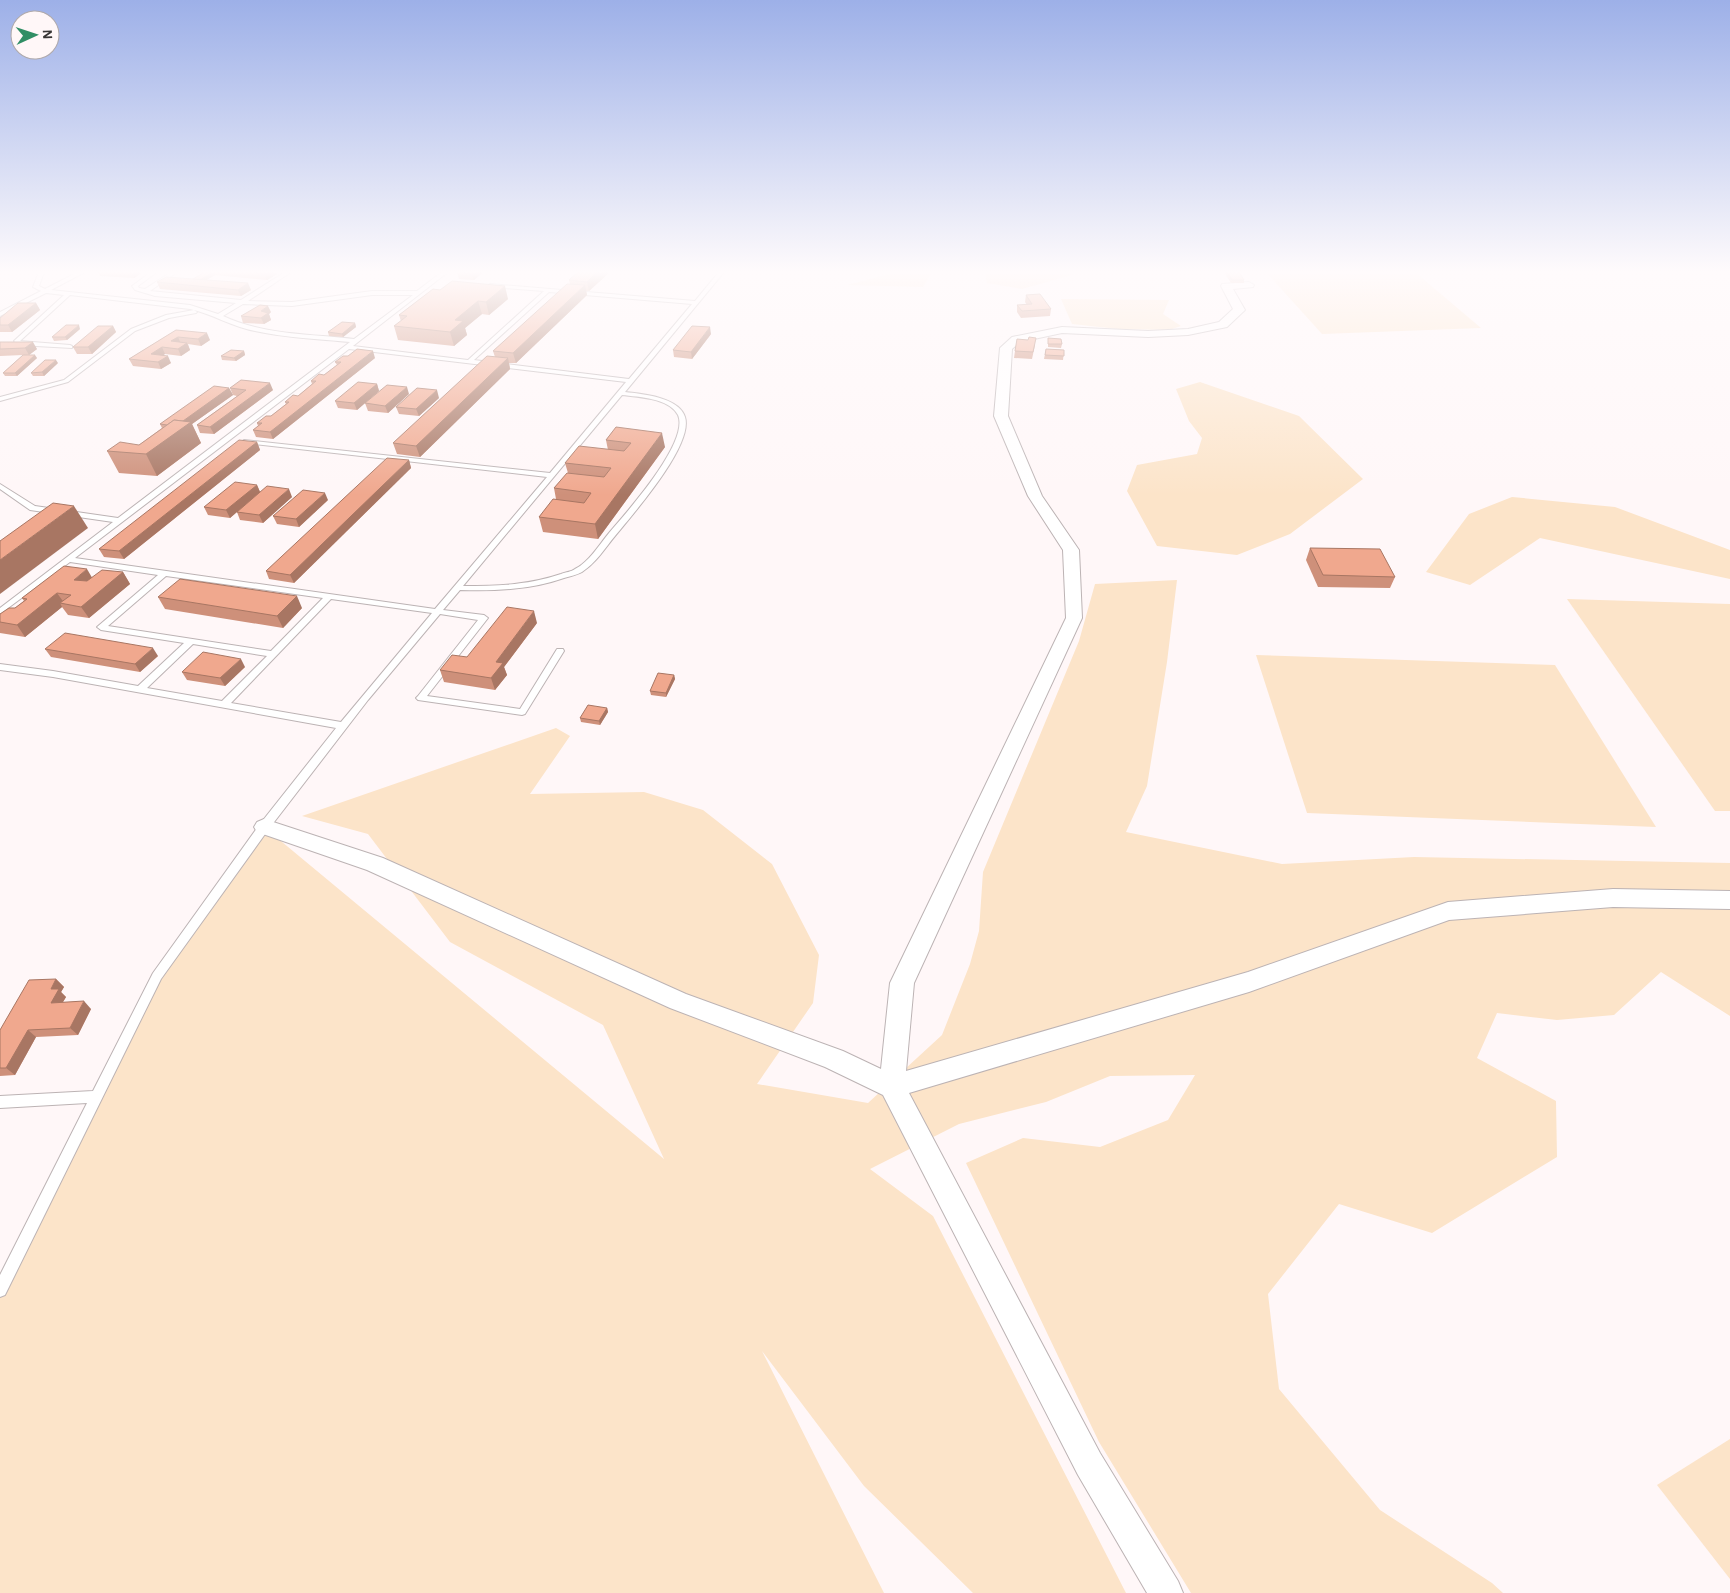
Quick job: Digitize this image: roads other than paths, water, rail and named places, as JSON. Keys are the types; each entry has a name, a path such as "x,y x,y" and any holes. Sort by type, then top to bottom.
{"street":[{"path":"1008,346 1006,348 1001,416 1035,496 1071,550 1074,618 902,983 892,1087 1089,1464 1166,1593"},
{"path":"264,827 375,864 678,1001 834,1059 892,1087 1249,982 1448,911 1613,898 1730,900"}],"lane":[{"path":"59,346 70,347"},
{"path":"0,400 66,381 112,346"},
{"path":"469,362 486,346"},
{"path":"0,1290 157,976 264,827 343,726 659,346"},
{"path":"0,612 348,347 630,381"},
{"path":"457,588 497,589 550,581 580,570 606,542 647,493 666,466 684,427 682,418 676,408 658,400 621,393"},
{"path":"227,439 551,475"},
{"path":"0,486 33,508 120,521"},
{"path":"60,519 67,513"},
{"path":"69,560 484,618 421,698 522,712 560,651"},
{"path":"164,573 101,627 273,654"},
{"path":"224,705 329,596"},
{"path":"140,689 191,641"},
{"path":"0,667 53,674 343,726"},
{"path":"0,1102 96,1097"}]}
